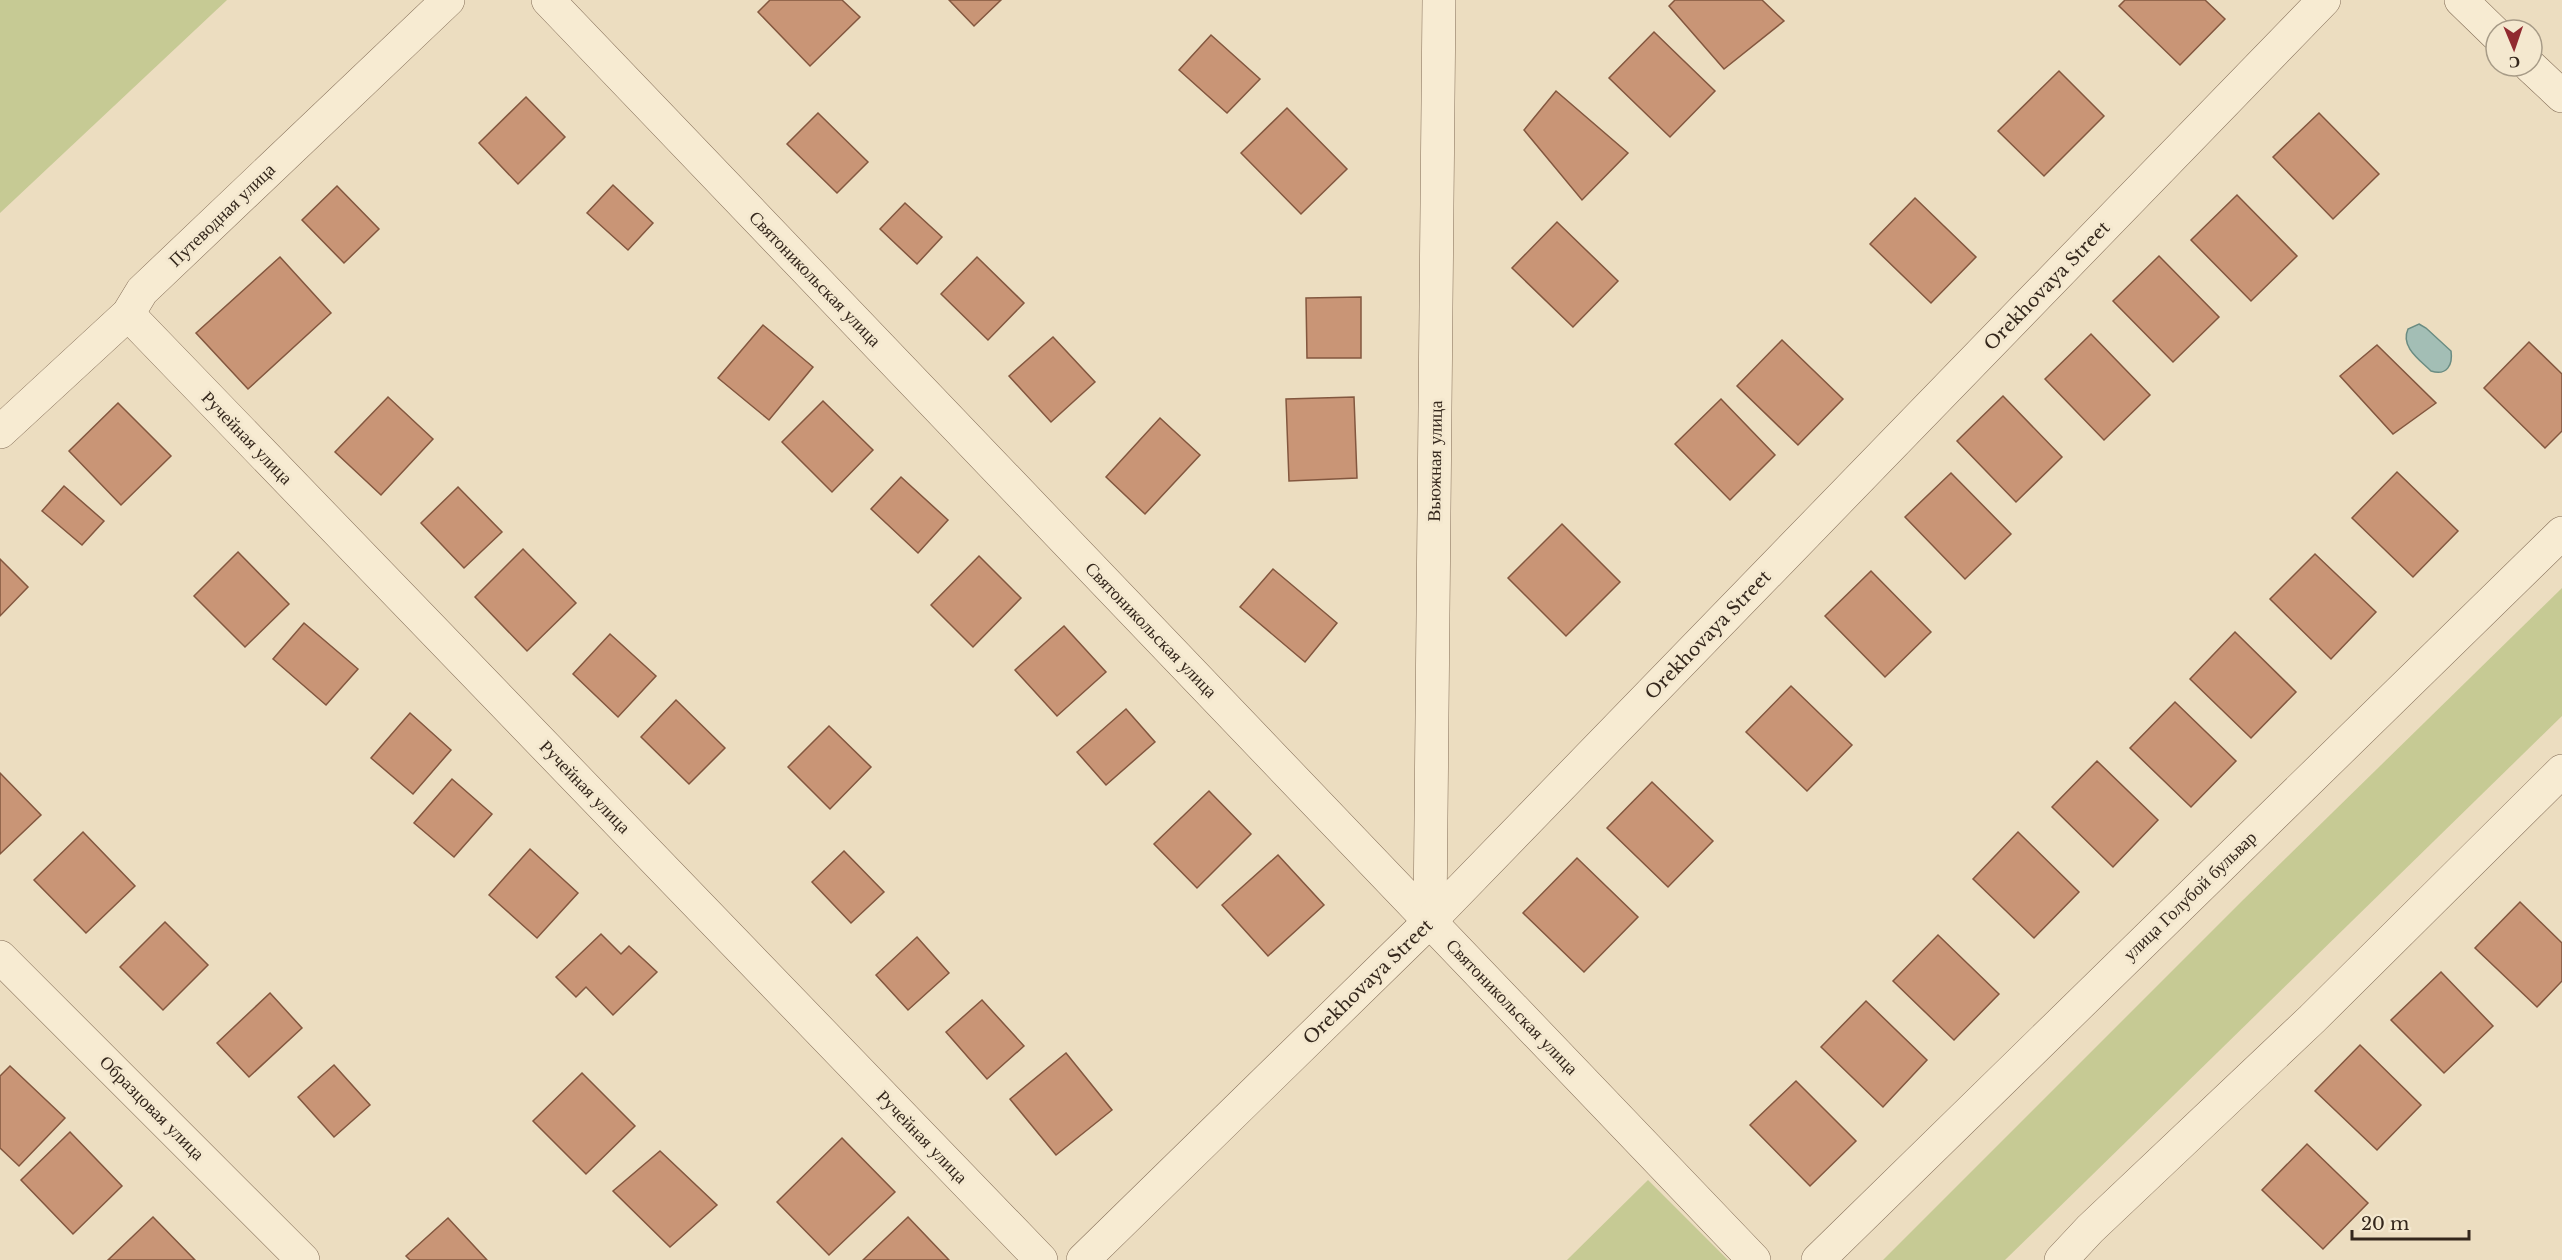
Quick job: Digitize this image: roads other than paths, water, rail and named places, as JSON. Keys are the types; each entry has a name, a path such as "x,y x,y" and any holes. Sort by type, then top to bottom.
{"street":[{"name":"Путеводная улица","path":"0,432 128,315 142,291 448,0"},
{"name":"Святоникольская улица","path":"548,0 1754,1260"},
{"name":"Вьюжная улица","path":"1431,921 1439,0"},
{"name":"Orekhovaya Street","path":"1083,1260 1431,921 2324,0"},
{"path":"2461,0 2484,22"},
{"path":"2543,78 2562,96"},
{"name":"Ручейная улица","path":"128,315 1041,1260"},
{"name":"улица Голубой бульвар","path":"1818,1260 2562,533"},
{"path":"2061,1260 2090,1229 2312,1019 2562,771"},
{"name":"Образцовая улица","path":"0,957 303,1260"}],"water":[{"path":"2419,324 2451,351 2450,365 2445,371 2431,371 2412,353 2406,336 2408,329"}]}
